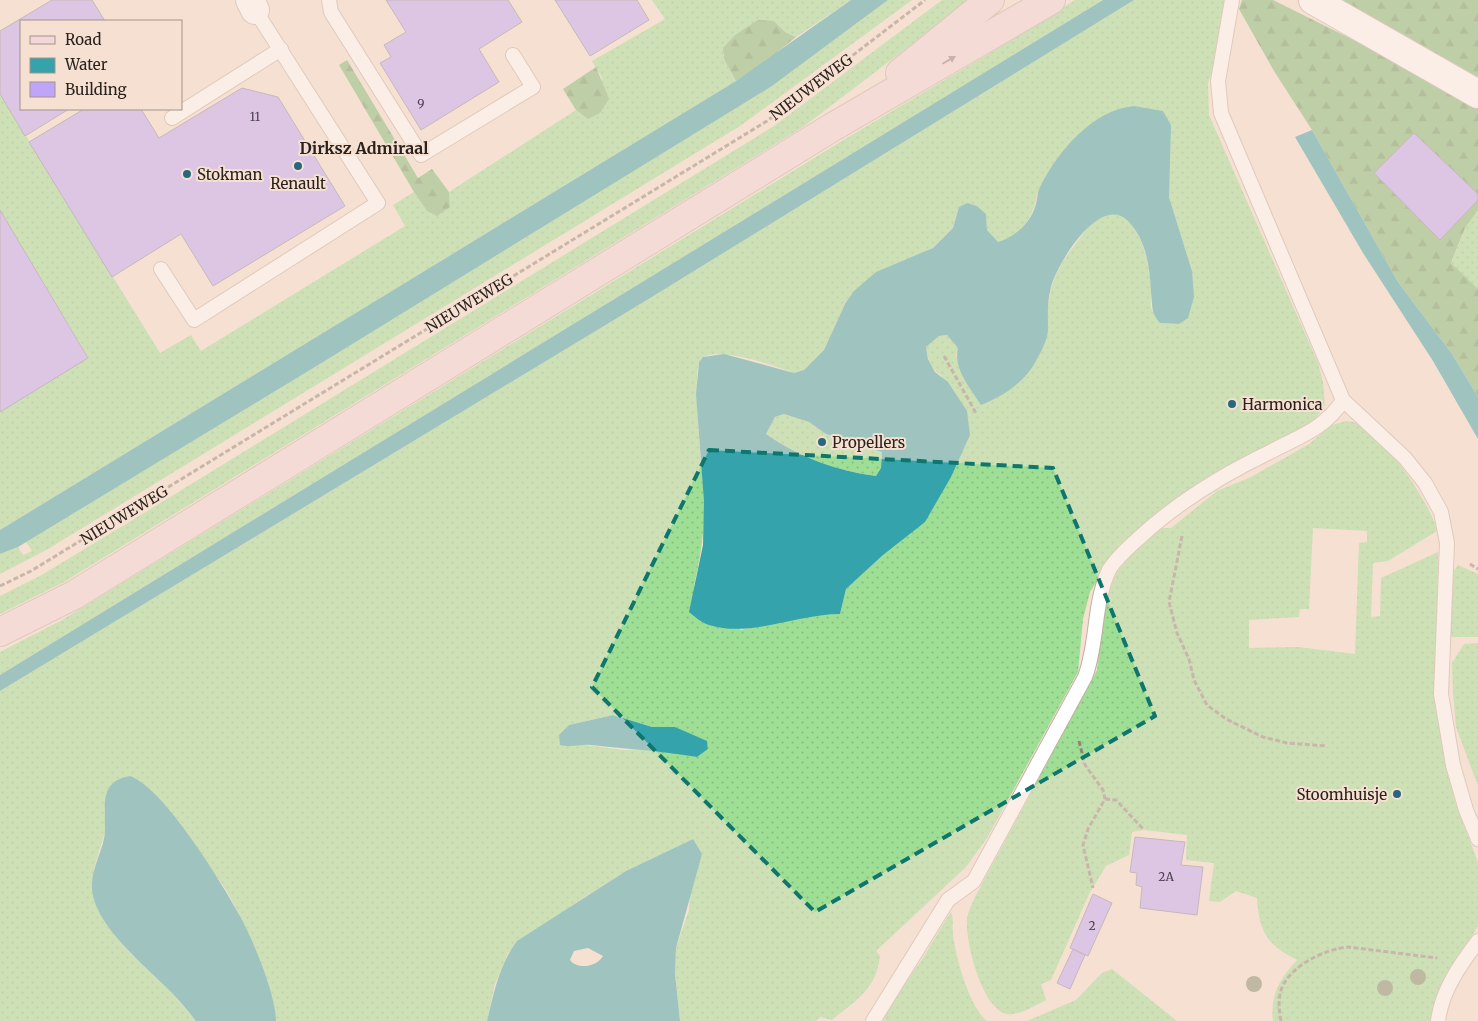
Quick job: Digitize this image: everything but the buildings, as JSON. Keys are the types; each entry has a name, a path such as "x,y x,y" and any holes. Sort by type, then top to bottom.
{"street":[{"path":"831,128 990,0"},
{"path":"0,632 74,596 831,128 1051,0"},
{"path":"1313,0 1478,94"}],"lane":[{"path":"329,0 331,12 421,155 533,87 514,55"},
{"path":"1232,0 1218,81 1221,113 1343,400 1405,458 1425,483 1441,512 1448,543 1441,694 1453,765 1466,810 1478,839"},
{"path":"161,270 194,320 378,203 253,5"},
{"path":"172,118 282,49"},
{"path":"873,1021 872,1019 948,900 974,881 1085,678 1092,660 1101,591 1110,569 1131,544 1167,511 1224,475 1319,428 1335,413 1343,400"},
{"path":"1438,1021 1449,983 1462,961 1478,941"}],"path":[{"name":"NIEUWEWEG","path":"0,586 31,571 767,121 925,0"},
{"path":"944,356 977,415"},
{"path":"1196,492 1178,547 1169,602 1177,633 1189,659 1194,680 1207,706 1226,720 1263,737 1286,743 1327,746"},
{"path":"1073,698 1080,750 1084,765 1103,790 1105,799 1088,829 1083,845 1092,888"},
{"path":"1105,799 1116,800 1144,830"},
{"path":"1281,1021 1278,1006 1282,988 1293,972 1315,957 1335,948 1348,947 1462,961"}],"highlighted area":[{"path":"709,450 1053,468 1155,716 815,912 592,687"}],"green space":[{"path":"652,0 851,0 796,37 785,32 774,21 725,61 736,81 0,530 0,412 88,357 0,210 0,94 160,353 191,335 201,351 405,226 393,205 414,192 427,211 450,207 449,192 576,110 588,119 602,78 592,61 665,19"},
{"path":"888,0 912,0 740,126 48,549 0,574 0,554 18,547 23,555 32,551 26,542 772,86"},
{"path":"942,0 970,0 803,127 64,582 0,614 0,596 40,576 149,510 774,126"},
{"path":"1075,0 1103,0 0,675 0,652 62,620 845,139"},
{"path":"1134,0 1225,0 1216,62 1208,83 1209,115 1318,363 1323,382 1325,405 1313,422 1212,474 1159,512 1119,545 1090,592 1083,619 1078,672 987,838 966,867 876,951 880,956 878,968 869,986 857,1000 832,1020 820,1017 816,1021 680,1021 675,974 676,948 689,910 693,839 626,871 580,900 508,953 495,984 487,1021 276,1021 269,988 252,942 221,882 204,866 104,806 106,829 94,868 102,917 129,952 172,993 196,1021 0,1021 0,691 647,300","holes":["1134,106 1163,112 1169,170 1169,197 1192,271 1179,324 1160,323 1153,311 1146,257 1136,230 1123,216 1115,213 1101,216 1084,232 1060,266 1050,296 1048,331 956,357 958,348 947,335 939,336 926,347 931,364 935,371 942,376 883,555 846,589 840,614 820,614 741,630 694,586 704,524 697,403 698,367 701,359 709,355 732,355 794,373 804,370 824,350 845,304 905,261 933,248 953,228 959,207 986,214 987,230 998,243 1013,236 1025,225 1033,211 1037,195","613,715 652,727 675,727 708,745 708,749 697,757 654,749 625,750 577,744 569,725"]},
{"path":"1242,0 1273,0 1418,72 1478,106 1478,210 1465,228 1451,263 1478,289 1478,397 1452,354 1398,282 1312,130 1274,71 1239,9"},
{"path":"1325,0 1478,0 1478,84"},
{"path":"758,20 774,21 785,32 796,37 764,63 736,81 725,61 723,48 735,35"},
{"path":"347,60 418,178 432,169 449,192 450,207 437,216 427,211 414,192 339,65"},
{"path":"596,67 609,99 600,113 588,119 576,110 563,89"},
{"path":"1478,210 1478,289 1451,264 1465,228"},
{"path":"784,414 809,422 826,434 882,452 881,468 876,476 832,466 805,456 766,434 775,417"},
{"path":"1346,421 1359,423 1371,431 1394,457 1417,489 1433,519 1437,531 1388,561 1373,563 1371,617 1380,616 1381,578 1438,552 1436,695 1444,758 1455,802 1478,862 1478,926 1444,980 1433,1021 1273,1021 1272,1012 1275,995 1281,980 1297,960 1278,949 1266,936 1260,920 1257,898 1236,891 1220,902 1209,901 1214,863 1186,860 1187,835 1144,830 1132,832 1129,855 1106,866 1089,894 1051,980 1041,984 1046,1000 1027,1010 1012,1014 1007,1014 998,1009 983,988 977,973 967,929 968,914 975,897 1097,670 1106,599 1117,572 1136,548 1160,528 1171,528 1217,491 1251,477 1309,444 1332,425","holes":["1313,528 1367,531 1367,542 1359,543 1355,654 1298,647 1249,648 1249,620 1299,617 1300,609 1309,609"]},
{"path":"1458,565 1478,574 1478,637 1451,637 1448,625 1451,575"},
{"path":"1478,643 1478,786 1456,727 1452,663 1464,644"},
{"path":"951,912 955,945 964,981 980,1014 987,1021 884,1021 893,1000 921,961"},
{"path":"1112,969 1177,1021 1027,1021 1076,1000 1102,973"}],"water":[{"path":"851,0 888,0 772,86 315,367 18,547 0,554 0,530 736,81"},
{"path":"1103,0 1134,0 647,300 0,691 0,675"},
{"path":"1134,106 1163,111 1171,125 1169,197 1192,271 1194,297 1188,318 1179,324 1160,323 1153,312 1150,273 1146,254 1139,236 1128,221 1117,215 1105,216 1081,235 1055,276 1050,292 1048,332 1044,344 1033,366 1014,387 981,405 960,371 957,356 958,348 947,335 939,336 926,347 928,359 935,372 948,382 967,411 970,435 951,477 925,522 883,555 846,589 840,614 741,629 709,625 689,612 703,545 704,502 696,394 699,362 703,357 724,354 794,373 804,370 824,350 845,304 854,291 876,272 933,248 953,228 959,207 967,203 977,206 986,214 987,230 998,242 1010,237 1021,229 1033,213 1041,185 1057,158 1091,124 1119,109","holes":["784,414 809,422 826,434 882,452 881,468 876,476 847,471 818,462 791,450 766,434 775,417"]},
{"path":"1312,130 1398,282 1452,354 1478,397 1478,439 1433,361 1363,253 1295,137"},
{"path":"613,715 652,727 675,727 707,741 708,749 697,757 591,745 560,745 559,735 569,725"},
{"path":"130,776 144,784 175,817 206,860 232,901 263,968 272,997 276,1021 196,1021 174,995 121,942 109,928 100,913 94,898 92,883 105,834 106,795 113,783"},
{"path":"693,839 702,854 676,948 675,974 680,1021 487,1021 501,969 517,941 626,871","holes":["588,948 603,956 596,963 587,966 577,965 570,960 574,951"]}],"place":[{"name":"Renault","path":"298,166"},
{"name":"Stokman","path":"187,174"},
{"name":"Harmonica","path":"1232,404"},
{"name":"Propellers","path":"822,442"},
{"name":"Stoomhuisje","path":"1397,794"}],"district":[{"name":"Dirksz Admiraal","path":"364,148"}]}
